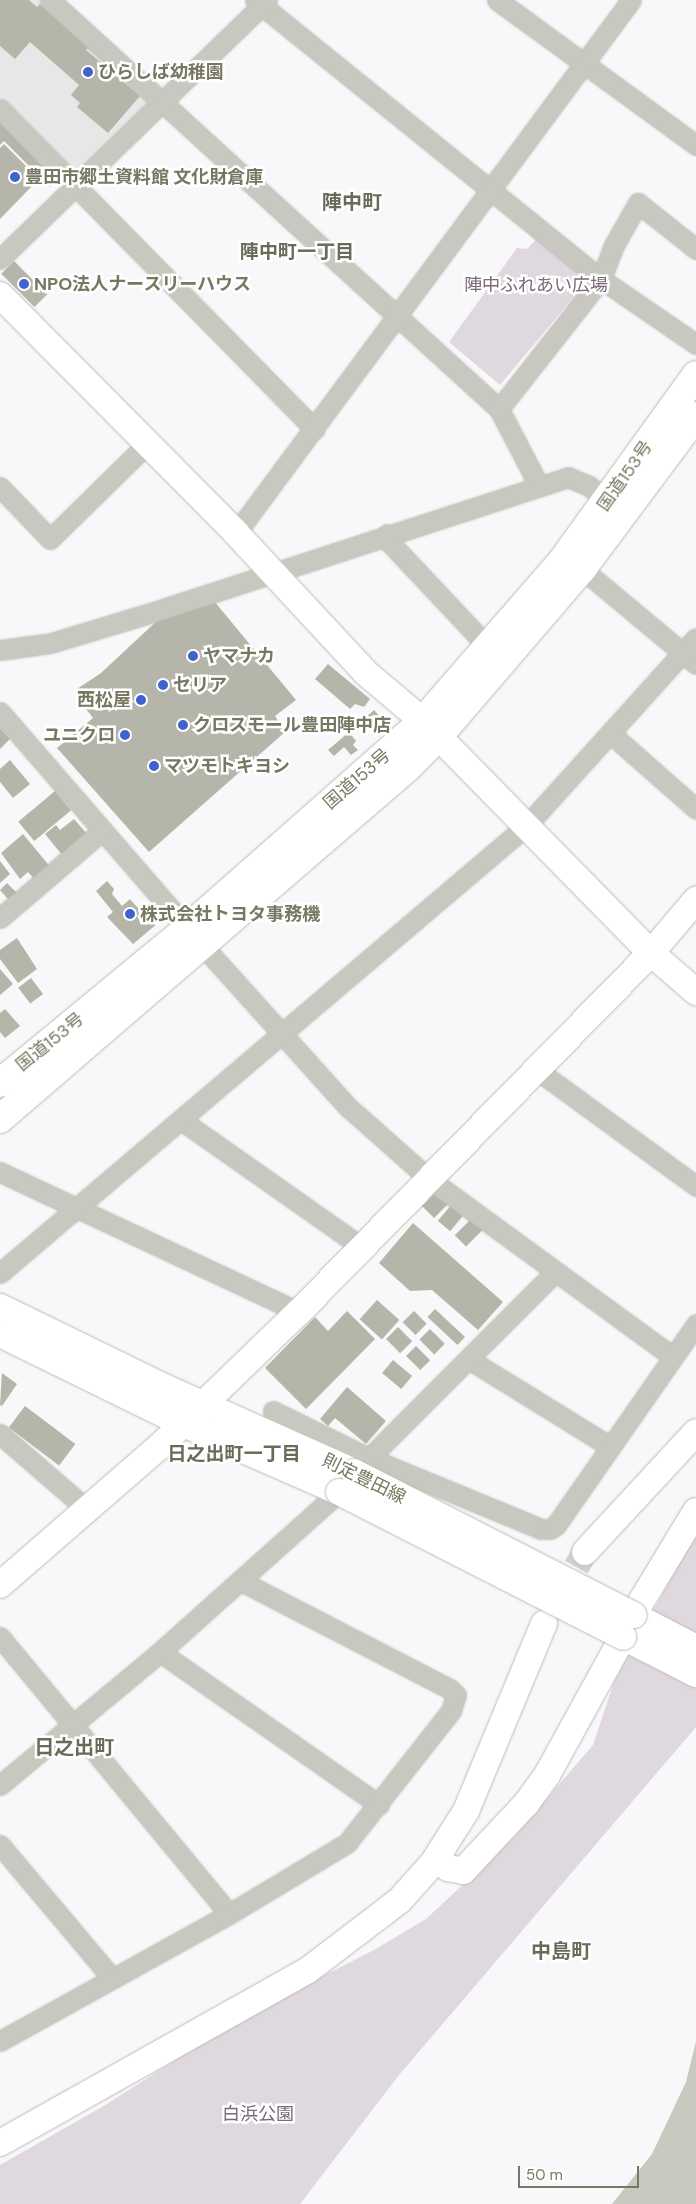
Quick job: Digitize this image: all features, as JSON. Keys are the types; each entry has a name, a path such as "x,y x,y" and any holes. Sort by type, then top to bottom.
{"highway":[{"name":"国道153号","path":"430,729 487,646 562,561 608,501 696,375"},
{"name":"国道153号","path":"0,1119 195,937 430,729 582,568 696,416"},
{"name":"国道153号","path":"0,1083 195,937"}],"street":[{"path":"50,0 499,409 540,486"},
{"path":"497,0 696,145"},
{"path":"236,533 631,0"},
{"path":"0,259 162,103 261,2 601,279 696,344"},
{"path":"0,109 314,429"},
{"path":"499,409 601,279 613,248 638,203 696,249"},
{"path":"0,295 275,573 366,673 430,729 651,953 696,992"},
{"path":"0,487 50,538 148,443"},
{"path":"0,650 51,643 275,573 387,534 568,477 589,486 608,501"},
{"path":"387,534 391,544 487,646"},
{"path":"582,568 689,658"},
{"path":"0,1273 74,1208 282,1035 526,826 611,734 689,658 696,638"},
{"path":"0,712 195,937 348,1107 430,1179 672,1356"},
{"path":"611,734 694,803"},
{"path":"0,918 102,831"},
{"path":"0,1585 89,1510 299,1312 651,953 696,900"},
{"path":"537,1070 696,1186"},
{"path":"181,1120 363,1248"},
{"path":"0,1172 299,1312"},
{"path":"0,1785 71,1723 160,1652 241,1581 470,1360 555,1272"},
{"name":"則定豊田線","path":"0,1307 354,1474 628,1626 696,1674"},
{"path":"273,1412 354,1474 541,1529 556,1526 609,1446 696,1324"},
{"name":"則定豊田線","path":"0,1334 182,1423 354,1474"},
{"path":"470,1360 609,1446"},
{"path":"586,1552 696,1432"},
{"path":"0,1434 89,1510"},
{"path":"438,1857 448,1868 464,1871 526,1804 548,1775 628,1626 696,1511"},
{"path":"0,2041 229,1914 347,1843 451,1710 456,1695 450,1689 241,1581"},
{"path":"0,2143 307,1971 383,1916 438,1857 466,1811 491,1758 544,1624"},
{"name":"則定豊田線","path":"628,1626 696,1648"},
{"path":"0,1637 229,1914"},
{"path":"160,1652 379,1804"},
{"path":"0,1845 112,1978"}],"shaded area":[{"path":"0,0 43,0 152,100 73,177 0,102"},
{"path":"696,2041 696,2204 612,2204 652,2154 686,2082"}],"green space":[{"name":"陣中ふれあい広場","path":"540,235 592,275 500,385 449,342 517,248 527,249"},
{"name":"白浜公園","path":"696,1533 696,1727 399,2075 300,2204 0,2204 0,2165 107,2104 246,2015 374,1950 426,1919 512,1839 593,1745 614,1682"}],"building":[{"name":"ひらしば幼稚園","path":"0,0 29,0 37,7 40,4 89,46 86,50 140,96 108,133 77,107 80,103 71,95 79,85 30,42 15,59 0,46"},
{"path":"0,121 57,179 50,187 4,141 0,145"},
{"name":"豊田市郷土資料館 文化財倉庫","path":"4,144 28,168 24,172 35,183 0,219 0,148"},
{"name":"NPO法人ナースリーハウス","path":"14,261 47,294 35,307 1,274"},
{"name":"クロスモール豊田陣中店","path":"214,601 296,700 275,716 285,732 149,852 57,748 93,718 83,705 88,700 77,689 101,673 160,618"},
{"path":"328,664 370,699 364,707 355,704 350,709 315,679"},
{"path":"374,710 384,721 373,731 363,720"},
{"path":"0,728 10,739 0,749"},
{"path":"349,732 356,741 353,745 358,750 351,755 344,747 334,756 328,750"},
{"path":"10,760 30,784 13,798 0,782 0,769"},
{"path":"55,791 71,810 34,841 18,822"},
{"path":"74,819 88,835 63,856 45,834 56,825 60,830"},
{"path":"23,834 52,869 37,882 28,872 20,879 1,853"},
{"path":"0,861 10,874 0,883"},
{"name":"株式会社トヨタ事務機","path":"107,881 114,889 112,894 122,906 130,899 138,908 142,904 158,923 133,944 107,917 113,912 96,891"},
{"path":"7,883 20,896 8,899 0,890"},
{"path":"17,938 37,969 18,983 0,959 0,950"},
{"path":"0,969 13,984 0,995"},
{"path":"31,978 43,994 30,1004 18,988"},
{"path":"5,1009 20,1026 5,1038 0,1032 0,1013"},
{"path":"439,1189 451,1201 434,1218 422,1206"},
{"path":"452,1204 464,1214 450,1231 438,1221"},
{"path":"471,1219 482,1230 466,1247 455,1235"},
{"path":"413,1223 503,1302 478,1330 432,1290 410,1291 379,1263"},
{"path":"377,1300 399,1320 382,1339 360,1319"},
{"path":"435,1309 465,1337 457,1345 427,1317"},
{"path":"347,1311 375,1339 306,1409 265,1368 315,1317 328,1331"},
{"path":"414,1311 427,1324 415,1335 403,1322"},
{"path":"398,1327 412,1341 400,1353 386,1339"},
{"path":"430,1329 445,1344 434,1354 419,1340"},
{"path":"416,1346 430,1360 420,1370 406,1356"},
{"path":"393,1360 412,1376 401,1389 382,1373"},
{"path":"2,1373 17,1384 2,1406 0,1405"},
{"path":"347,1387 386,1421 366,1444 335,1418 328,1426 320,1419"},
{"path":"25,1406 75,1444 59,1465 9,1428"}],"tunnel":[{"path":"557,1601 585,1552"}],"place":[{"name":"ひらしば幼稚園","path":"88,72"},
{"name":"豊田市郷土資料館 文化財倉庫","path":"15,177"},
{"name":"NPO法人ナースリーハウス","path":"24,284"},
{"name":"ヤマナカ","path":"193,656"},
{"name":"セリア","path":"163,685"},
{"name":"西松屋","path":"141,700"},
{"name":"クロスモール豊田陣中店","path":"183,725"},
{"name":"ユニクロ","path":"125,735"},
{"name":"マツモトキヨシ","path":"154,766"},
{"name":"株式会社トヨタ事務機","path":"130,914"}],"district":[{"name":"陣中町","path":"352,202"},
{"name":"陣中町一丁目","path":"297,252"},
{"name":"日之出町一丁目","path":"234,1454"},
{"name":"日之出町","path":"74,1747"},
{"name":"中島町","path":"561,1951"}]}
